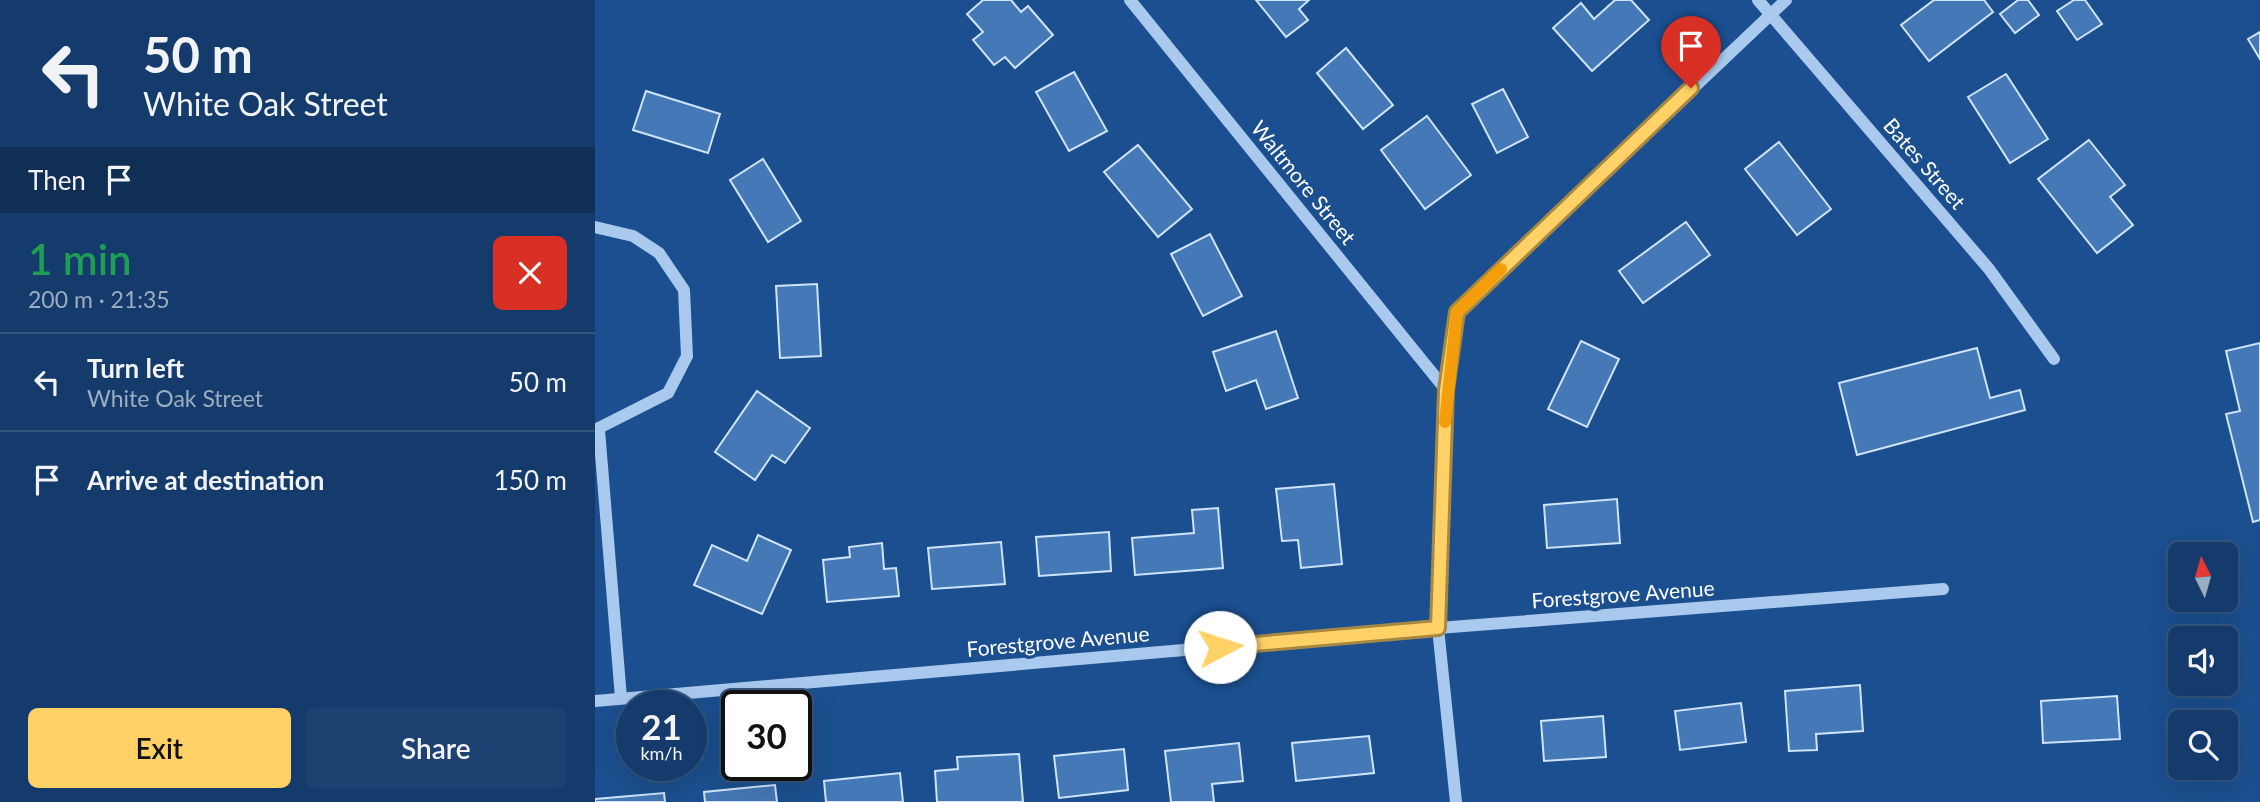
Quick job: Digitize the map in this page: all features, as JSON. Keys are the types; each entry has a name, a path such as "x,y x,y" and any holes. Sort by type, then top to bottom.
{"street":[{"name":"Waltmore Street","path":"1130,0 1446,390"},
{"name":"Bates Street","path":"1758,0 1989,269 2054,359"},
{"path":"1456,802 1438,628 1446,390 1457,312 1769,13 1786,0"},
{"path":"595,227 633,236 659,253 684,290 687,356 668,393 597,430 620,690"},
{"name":"Forestgrove Avenue","path":"707,691 1438,628 1943,589"},
{"name":"Forestgrove Avenue","path":"595,701 616,699"}],"building":[{"path":"983,0 1011,0 1021,12 1028,6 1053,35 1015,68 1005,57 994,65 973,40 983,32 967,14"},
{"path":"1256,0 1309,0 1299,9 1308,20 1286,37"},
{"path":"1615,0 1631,0 1649,20 1592,71 1553,28 1581,3 1594,19"},
{"path":"1934,0 1984,0 1993,12 1929,61 1901,25"},
{"path":"2018,0 2028,0 2039,15 2015,33 2000,14"},
{"path":"2074,0 2085,0 2102,24 2077,40 2057,11"},
{"path":"2260,32 2260,59 2248,39"},
{"path":"1346,48 1393,105 1363,129 1317,73"},
{"path":"1074,72 1107,131 1069,151 1036,92"},
{"path":"2006,74 2048,139 2010,163 1968,97"},
{"path":"1503,89 1528,137 1497,153 1472,104"},
{"path":"646,91 720,114 708,153 633,130"},
{"path":"1427,116 1471,175 1425,209 1381,150"},
{"path":"2089,140 2125,185 2110,197 2133,225 2097,253 2038,179"},
{"path":"1779,142 1831,209 1797,235 1745,169"},
{"path":"1138,145 1192,209 1158,237 1104,172"},
{"path":"763,159 801,221 768,242 730,180"},
{"path":"1686,222 1710,255 1643,303 1619,271"},
{"path":"1210,234 1242,296 1203,316 1171,254"},
{"path":"817,284 821,356 780,358 776,286"},
{"path":"1276,331 1298,398 1266,409 1256,380 1226,391 1213,352"},
{"path":"1581,341 1619,359 1587,427 1548,409"},
{"path":"2260,343 2260,520 2253,522 2226,414 2240,411 2226,351"},
{"path":"1977,348 1990,398 2020,390 2025,410 1857,455 1839,383"},
{"path":"757,391 810,428 785,463 772,455 755,480 715,452"},
{"path":"1334,484 1342,564 1301,568 1298,540 1282,541 1276,489"},
{"path":"1617,499 1620,543 1547,548 1544,505"},
{"path":"1218,508 1223,568 1135,575 1132,538 1194,533 1192,510"},
{"path":"1109,532 1111,571 1039,576 1036,537"},
{"path":"758,535 791,550 762,614 694,585 712,545 747,561"},
{"path":"1001,542 1005,584 932,589 928,548"},
{"path":"882,543 884,569 896,568 899,596 827,602 823,560 850,557 849,547"},
{"path":"1860,685 1863,731 1816,734 1817,750 1789,751 1785,691"},
{"path":"2117,696 2120,739 2043,743 2041,701"},
{"path":"1741,703 1746,742 1680,750 1675,711"},
{"path":"1603,716 1606,757 1544,761 1541,721"},
{"path":"1369,736 1374,773 1296,781 1292,743"},
{"path":"1239,743 1243,781 1212,784 1214,802 1171,802 1165,751"},
{"path":"1124,749 1128,790 1059,798 1054,756"},
{"path":"1019,754 1023,802 937,802 935,771 958,769 957,757"},
{"path":"900,773 903,802 826,802 824,781"},
{"path":"775,785 777,802 705,802 704,792"},
{"path":"664,793 665,802 595,802 595,799"}],"slow traffic":[{"path":"1445,422 1446,390 1457,312 1501,269"}],"route":[{"path":"1220,647 1438,628 1446,390 1457,312 1691,88"}]}
